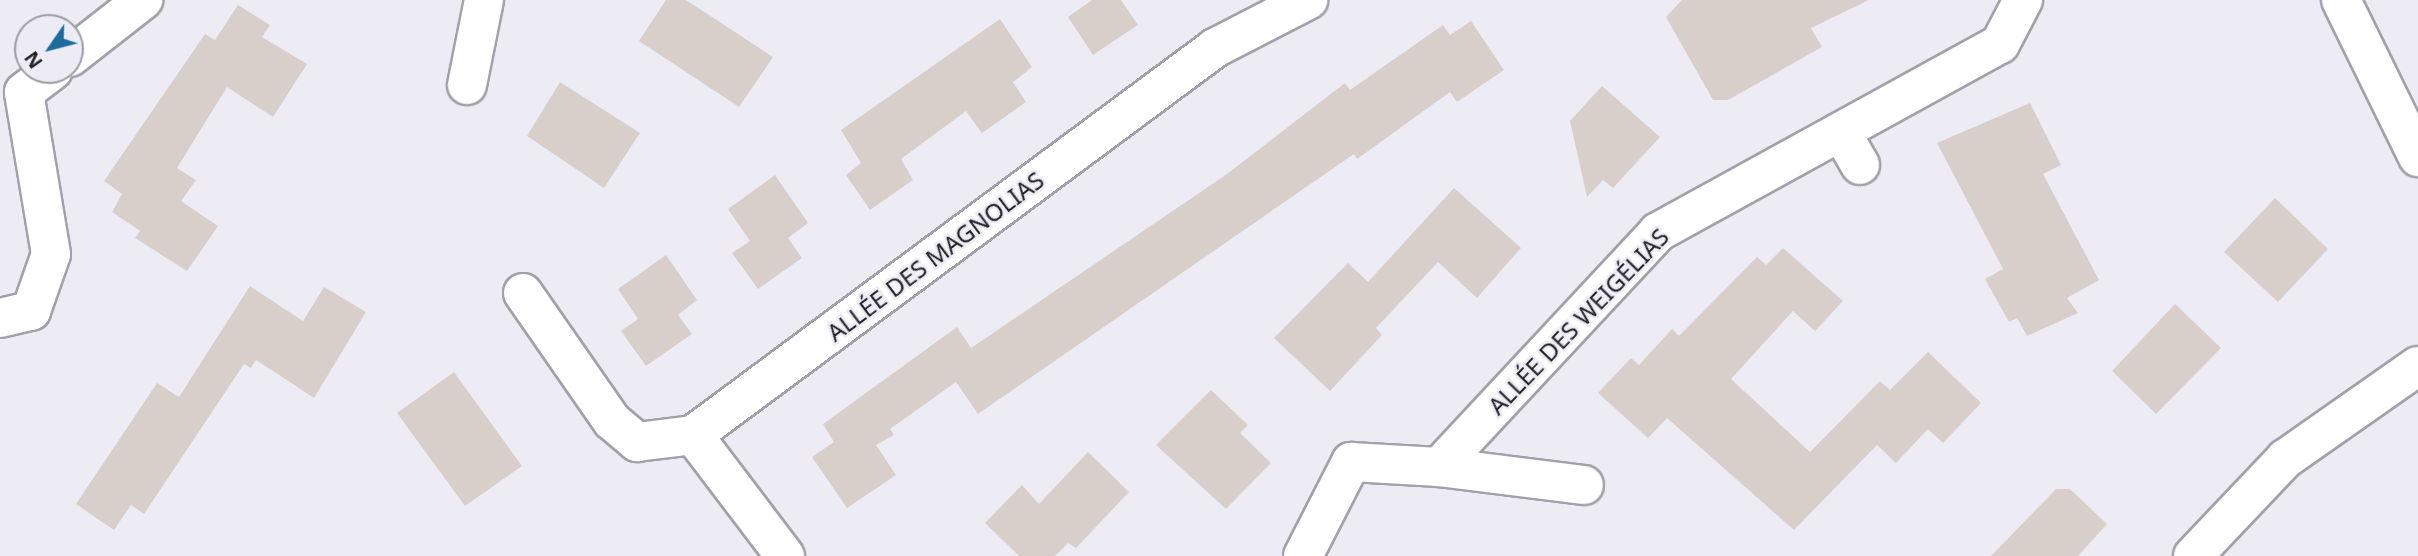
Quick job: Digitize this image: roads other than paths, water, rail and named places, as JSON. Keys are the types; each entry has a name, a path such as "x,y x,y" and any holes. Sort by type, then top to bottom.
{"street":[{"path":"84,46 143,0"},
{"path":"467,85 484,0"},
{"name":"ALLÉE DES MAGNOLIAS","path":"693,435 1215,48 1308,0"},
{"name":"ALLÉE DES WEIGÉLIAS","path":"1439,467 1658,232 2000,44 2023,0"},
{"path":"2341,0 2418,157"},
{"path":"0,318 31,311 51,254 27,84"},
{"path":"1841,132 1860,165"},
{"path":"523,293 612,421 637,442 693,435 785,556"},
{"path":"2193,556 2285,459 2418,366"},
{"path":"1303,556 1351,462 1439,467 1584,485"}]}
